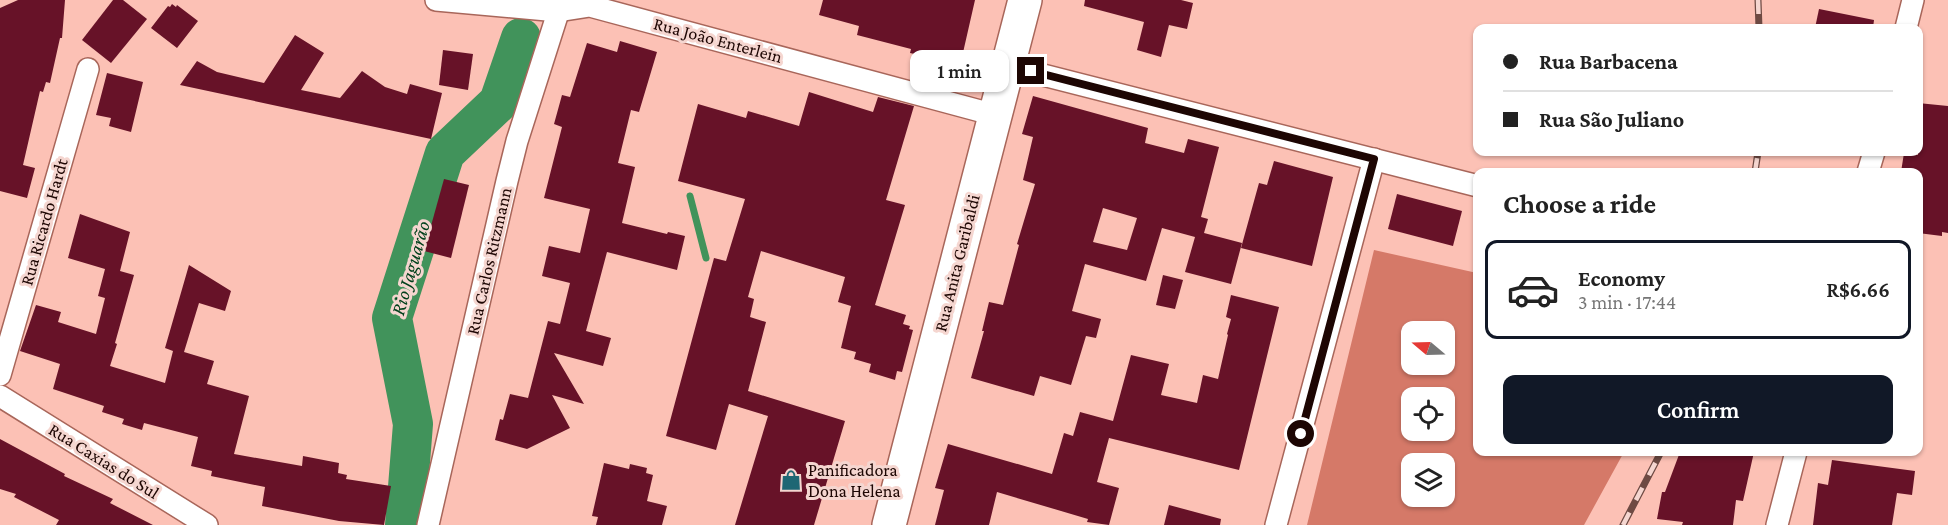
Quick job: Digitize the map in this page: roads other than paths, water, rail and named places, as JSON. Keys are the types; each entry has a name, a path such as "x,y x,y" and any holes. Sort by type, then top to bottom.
{"main road":[{"name":"Rua Anita Garibaldi","path":"889,525 1025,0"}],"street":[{"name":"Rua João Enterlein","path":"436,0 590,6 995,115"},
{"path":"1907,24 1913,0"},
{"name":"Rua Carlos Ritzmann","path":"428,525 509,171 560,6"},
{"path":"1008,66 1473,185"},
{"name":"Rua Ricardo Hardt","path":"0,375 88,69"},
{"path":"1276,525 1374,159"},
{"name":"Rua Caxias do Sul","path":"0,396 207,525"},
{"path":"1777,525 1795,456"}],"waterway":[{"name":"Rio Jaguarão","path":"405,525 413,424 392,318 445,153 499,102 521,38"},
{"path":"690,196 706,258"}],"railway":[{"path":"1758,0 1759,24"},
{"path":"1756,168 1757,156"},
{"path":"1623,525 1659,456"}],"place":[{"name":"Panificadora Dona Helena","path":"791,480"}]}
